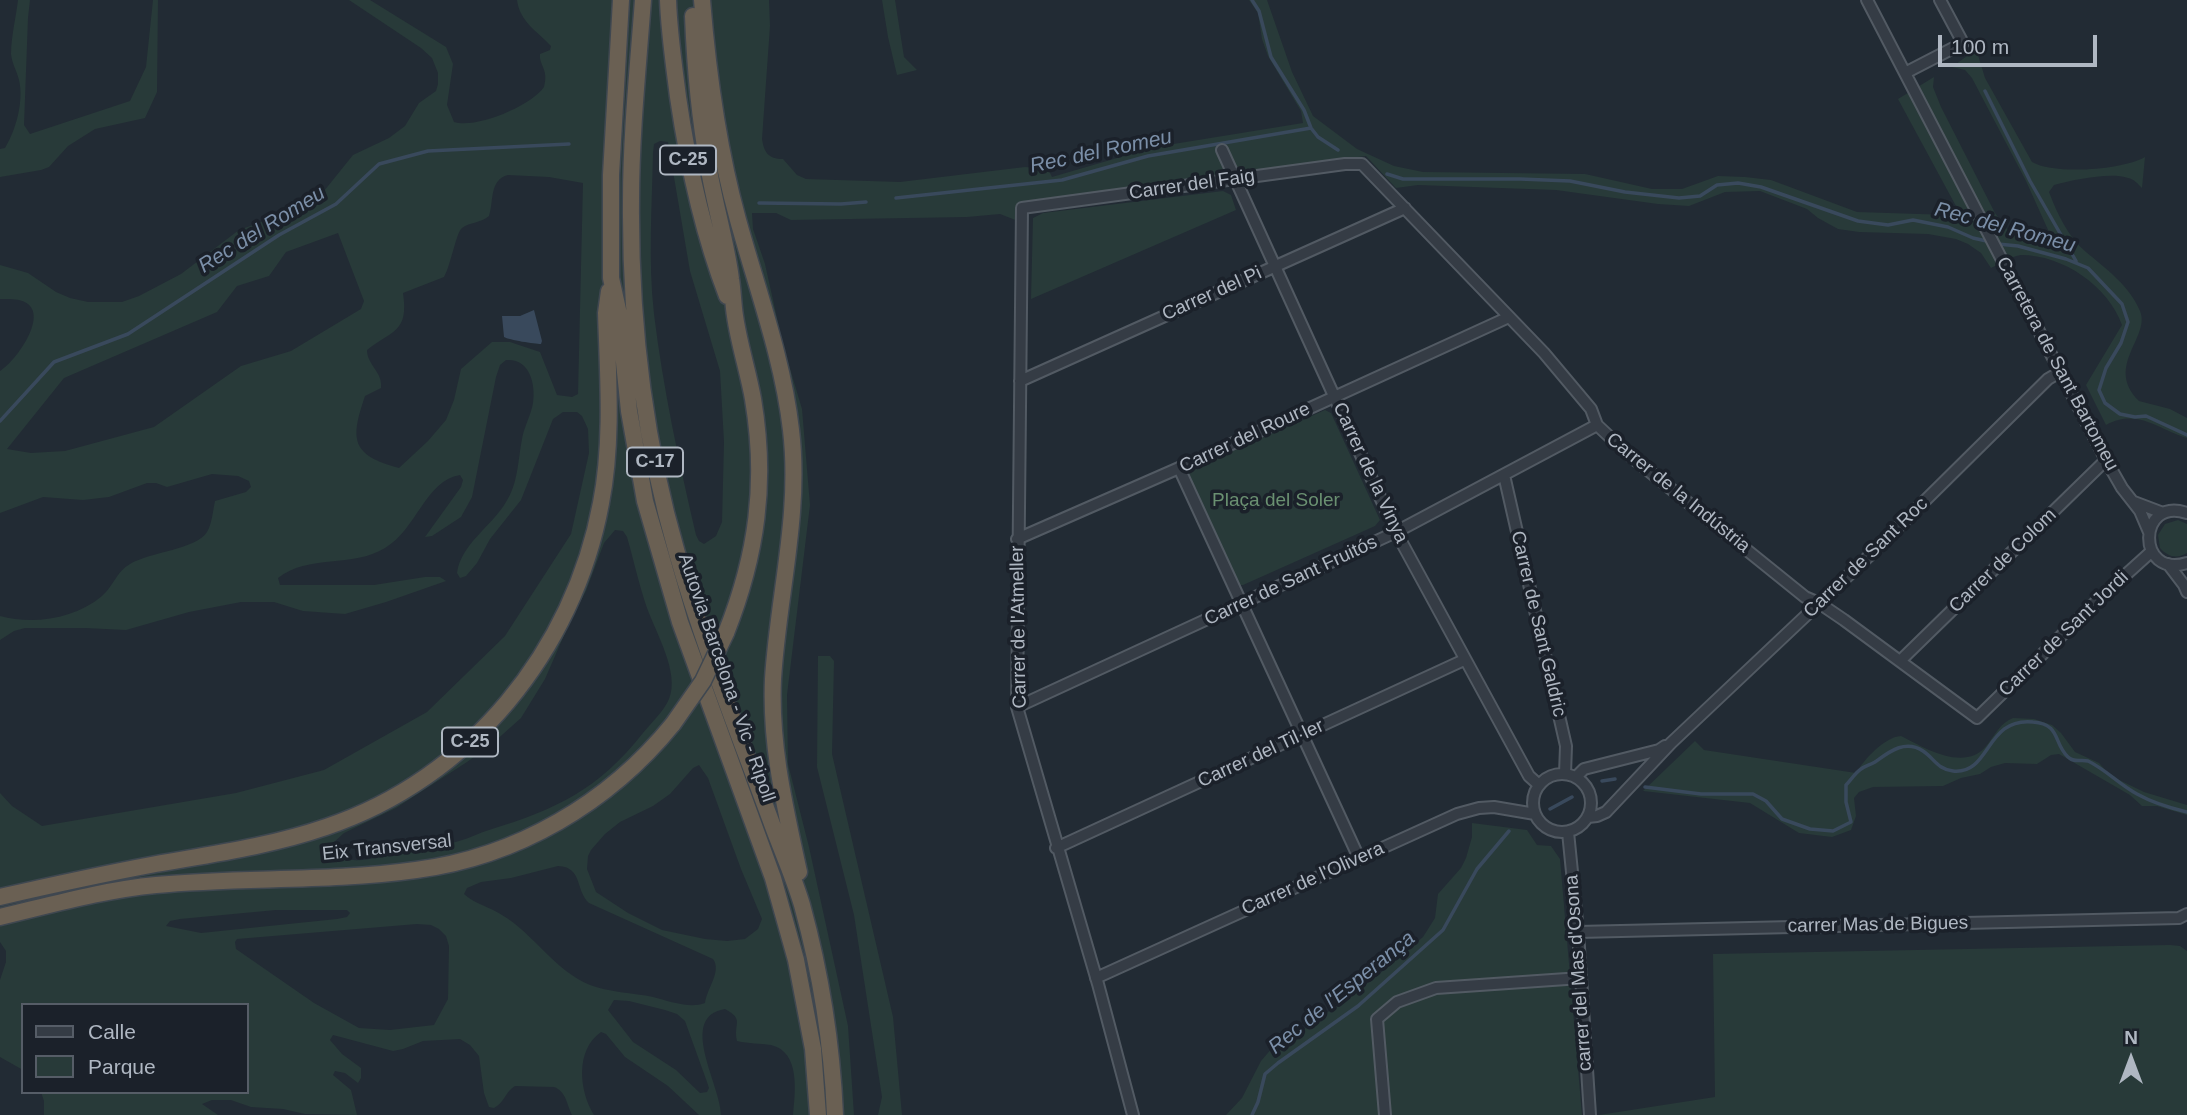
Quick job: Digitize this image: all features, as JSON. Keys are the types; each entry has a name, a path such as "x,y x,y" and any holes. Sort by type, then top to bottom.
{"highway":[{"name":"Autovia Barcelona - Vic - Ripoll","path":"621,0 611,175 611,278 619,314 629,411 645,500 680,622 777,889 803,989 813,1049 818,1115"},
{"name":"Autovia Barcelona - Vic - Ripoll","path":"643,0 635,98 632,248 640,354 660,492 694,611 801,903 828,1025 835,1115"},
{"name":"C-25","path":"668,0 672,55 687,155 712,257 734,314"},
{"path":"693,0 694,55 702,125 731,278 734,314"},
{"path":"702,0 706,55 726,166 737,216 771,335 791,429 794,458 792,510 776,654 773,731 775,760 787,825 799,871 801,903"},
{"name":"C-25","path":"0,897 82,877 224,852 327,827 390,799 439,768 472,741 533,672 571,603 593,539 602,501 606,459 606,313 611,278"},
{"name":"Eix Transversal","path":"0,917 81,898 153,886 367,875 418,870 467,860 515,844 565,818 619,781 673,724 703,681 726,633 746,573 760,493 759,442 753,397 734,314"}],"street":[{"name":"Carretera de Sant Bartomeu","path":"1867,0 2106,460 2122,488 2134,502 2149,531 2152,551"},
{"path":"1905,73 1963,43 1940,0"},
{"name":"Carrer de la Vinya","path":"1222,150 1396,532 1529,776 1539,785"},
{"name":"Carrer del Faig","path":"1022,208 1345,164 1362,164"},
{"name":"Carrer de la Indústria","path":"1362,164 1544,353 1591,409 1597,425 1629,455 1805,597 1819,603 1977,718"},
{"name":"Carrer de l'Atmeller","path":"1022,208 1017,706 1133,1115"},
{"name":"Carrer del Pi","path":"1020,381 1405,208"},
{"name":"Carrer del Roure","path":"1017,539 1509,317"},
{"name":"Carrer de Sant Roc","path":"1588,817 1606,812 1671,743 2048,379 2060,372"},
{"name":"Carrer de Sant Fruitós","path":"1017,706 1396,532 1597,425"},
{"name":"Carrer de Colom","path":"1900,661 2106,460"},
{"path":"1179,468 1359,858"},
{"name":"Carrer de Sant Galdric","path":"1504,475 1566,746 1570,775"},
{"path":"2134,502 2163,513"},
{"path":"2149,531 2155,519 2163,513 2185,509"},
{"path":"2152,551 2168,564 2186,588"},
{"name":"Carrer de Sant Jordi","path":"1977,718 2152,551"},
{"path":"2168,564 2187,564 2186,588"},
{"name":"Carrer del Til·ler","path":"1056,848 1464,660"},
{"name":"Carrer de Sant Roc","path":"1570,775 1659,750 1671,743"},
{"path":"1570,775 1584,783 1590,792 1592,802 1588,817 1582,825 1568,832 1548,829 1535,814 1533,799 1539,785 1548,777 1570,775"},
{"name":"Carrer de l'Olivera","path":"1096,978 1457,814 1479,807 1494,807 1535,814"},
{"name":"carrer del Mas d'Osona","path":"1568,832 1578,932 1590,1115"},
{"name":"carrer Mas de Bigues","path":"1578,932 2184,918"},
{"path":"1385,1115 1377,1019 1397,1002 1436,988 1581,978"}],"green space":[{"path":"18,0 30,0 24,125 30,134 130,101 146,67 153,0 158,0 157,92 145,118 95,129 68,146 49,167 0,177 0,149 5,148 9,141 20,106 19,80 11,54"},
{"path":"349,0 370,0 446,47 453,64 447,105 454,122 464,123 489,119 516,108 544,87 545,72 540,54 550,50 551,46 525,20 517,0 769,0 770,26 762,139 768,154 783,159 797,175 806,179 900,182 1025,167 1048,169 1052,177 1155,147 1303,123 1301,111 1268,56 1258,13 1249,0 1267,0 1292,72 1313,116 1357,149 1394,166 1423,172 1585,174 1652,189 1682,189 1718,176 1745,177 1771,180 1857,212 1950,215 1957,208 1898,99 1934,77 1933,87 1941,107 1995,213 2007,229 2023,238 2044,243 2051,240 2049,232 2026,181 1972,78 1965,70 1952,67 1967,56 1974,42 1985,78 2032,162 2056,169 2072,170 2105,168 2145,157 2142,188 2136,182 2120,176 2102,176 2054,185 2049,192 2068,232 2124,286 2140,311 2140,331 2127,364 2129,388 2139,401 2170,409 2187,418 2187,438 2138,419 2117,420 2106,425 2086,385 2122,325 2106,298 2082,275 2053,260 2037,256 2021,255 2009,258 1991,268 1981,253 1956,239 1928,234 1838,229 1807,209 1760,191 1725,192 1689,206 1556,190 1418,185 1396,188 1366,156 1019,202 1018,221 1000,214 791,220 776,213 752,213 753,229 765,264 783,345 802,409 810,505 787,695 788,764 848,1026 854,1115 793,1115 794,1074 787,1056 781,1049 771,1045 737,1041 737,1019 725,1009 711,1015 704,1025 703,1038 721,1115 699,1115 668,1086 625,1057 606,1034 601,1032 587,1049 582,1071 585,1094 594,1115 572,1115 564,1095 554,1087 515,1086 497,1106 489,1107 484,1093 479,1056 470,1045 460,1039 423,1041 393,1051 333,1035 330,1040 342,1054 361,1068 358,1083 345,1073 335,1071 333,1075 351,1090 357,1115 305,1114 283,1109 251,1107 231,1100 212,1100 202,1104 218,1115 44,1115 42,1094 248,1094 248,1003 21,1003 21,1069 0,1057 0,980 6,962 6,951 0,942 0,793 12,806 42,826 236,793 324,770 427,712 505,636 571,534 589,453 588,429 577,412 563,412 553,419 521,500 490,539 477,563 466,576 460,578 457,573 464,553 500,511 513,488 523,434 532,408 532,380 525,367 514,360 506,360 500,365 472,497 461,517 432,536 425,537 461,487 463,480 460,475 438,486 396,540 385,548 359,558 303,566 278,578 280,585 374,585 425,577 440,577 446,581 345,614 303,611 274,602 241,602 189,612 126,630 25,628 0,640 0,616 40,620 67,615 91,604 102,596 121,571 130,564 202,538 210,525 215,501 246,492 251,487 249,481 238,476 212,474 167,487 147,483 109,497 83,500 43,497 0,513 0,371 20,350 34,320 33,311 25,302 0,299 0,265 28,273 70,298 88,302 122,302 139,296 181,274 239,230 295,210 320,196 353,155 389,138 405,126 419,103 436,91 438,73 432,58","holes":["660,141 668,142 690,271 720,371 724,442 722,522 716,536 704,544 696,535 684,480 654,314 651,254 654,144","508,175 549,177 583,183 578,394 572,397 557,395 540,352 510,342 492,342 461,369 446,420 428,441 399,468 383,463 363,451 358,444 357,424 365,396 381,388 380,377 369,360 367,350 391,334 401,323 403,293 444,277 462,228 489,216 495,186","338,233 364,301 361,309 291,351 241,366 154,427 65,451 31,453 7,449 64,378 217,312 237,286 269,276 286,252","615,530 623,531 627,537 641,591 666,653 671,677 672,689 667,703 626,753 610,769 575,795 535,814 463,840 366,860 347,859 332,850 333,843 344,833 396,808 467,762 521,718 545,679 586,591 604,543","699,765 708,778 762,919 758,929 745,939 705,939 662,930 628,913 596,892 587,869 591,850 605,834 620,822 653,806 670,794 693,768","558,866 566,867 575,875 589,903 713,959 716,969 705,1003 679,1004 590,985 566,970 513,923 464,894 467,888 481,882 511,878","276,910 347,910 350,913 347,917 337,919 201,933 166,926 170,921","431,925 446,936 449,946 448,999 434,1025 390,1030 359,1028 314,1003 236,949 237,939","614,1000 629,1001 677,1014 685,1021 709,1088 707,1092 700,1093 676,1070 633,1042 608,1010"]},
{"path":"882,0 895,0 904,57 917,70 897,75"},
{"path":"1223,191 1231,195 1236,210 1031,299 1033,218 1043,213"},
{"name":"Plaça del Soler","path":"1325,410 1331,413 1380,520 1375,526 1238,585 1185,475 1188,471"},
{"path":"2178,520 2187,524 2187,553 2173,556 2160,548 2158,535 2165,524"},
{"path":"818,656 830,656 834,661 832,754 893,1017 902,1115 878,1115 882,1097 854,915 817,767"},
{"path":"2013,718 2034,719 2052,725 2075,752 2099,763 2111,776 2144,792 2187,805 2187,815 2157,806 2142,806 2130,795 2059,754 2051,755 2037,764 2005,763 1943,786 1873,787 1859,792 1854,798 1856,816 1851,830 1832,837 1799,833 1750,803 1643,791 1695,741 1704,750 1856,773 1881,745 1901,736 1945,756 1968,757 1978,753 2001,726"},
{"path":"1472,823 1527,830 1537,845 1551,846 1560,859 1582,1115 1226,1115 1242,1098 1261,1061 1273,1047 1306,1028 1373,979 1423,937 1435,918 1438,894 1461,868 1466,858 1472,837"},
{"path":"2180,946 2187,951 2187,1115 1599,1115 1715,1097 1713,954"}],"water":[{"path":"534,310 541,344 504,337 502,316 520,316"}],"waterway":[{"path":"1252,0 1259,11 1271,57 1304,110 1311,128 1318,137 1338,150"},
{"path":"1985,91 2030,181 2076,261"},
{"name":"Rec del Romeu","path":"896,198 1062,180 1148,156 1311,128"},
{"name":"Rec del Romeu","path":"0,421 54,362 128,334 279,235 336,204 379,164 428,151 569,144"},
{"name":"Rec del Romeu","path":"1387,174 1403,179 1570,181 1625,192 1679,198 1700,196 1717,185 1738,183 1761,187 1858,221 1888,225 1913,220 1948,227 1973,238 1991,242"},
{"name":"Rec del Romeu","path":"759,203 866,202"},
{"name":"Rec del Romeu","path":"1998,244 2018,246 2088,268 2122,304 2128,322 2121,343 2106,368 2099,390 2105,403 2120,414 2146,416 2187,435"},
{"name":"Rec de l'Esperança","path":"1645,787 1701,794 1753,794 1766,801 1782,819 1810,829 1833,831 1851,822 1846,802 1846,785 1861,769 1892,751 1910,746 1927,754 1943,768 1965,770 1975,764 2006,728 2017,723 2033,722 2048,726 2070,759 2088,761 2143,797 2187,812"},
{"path":"1602,781 1615,779"},
{"path":"1550,809 1572,797"},
{"name":"Rec de l'Esperança","path":"1252,1115 1265,1074 1358,1006 1443,930 1477,869 1509,831"}]}
